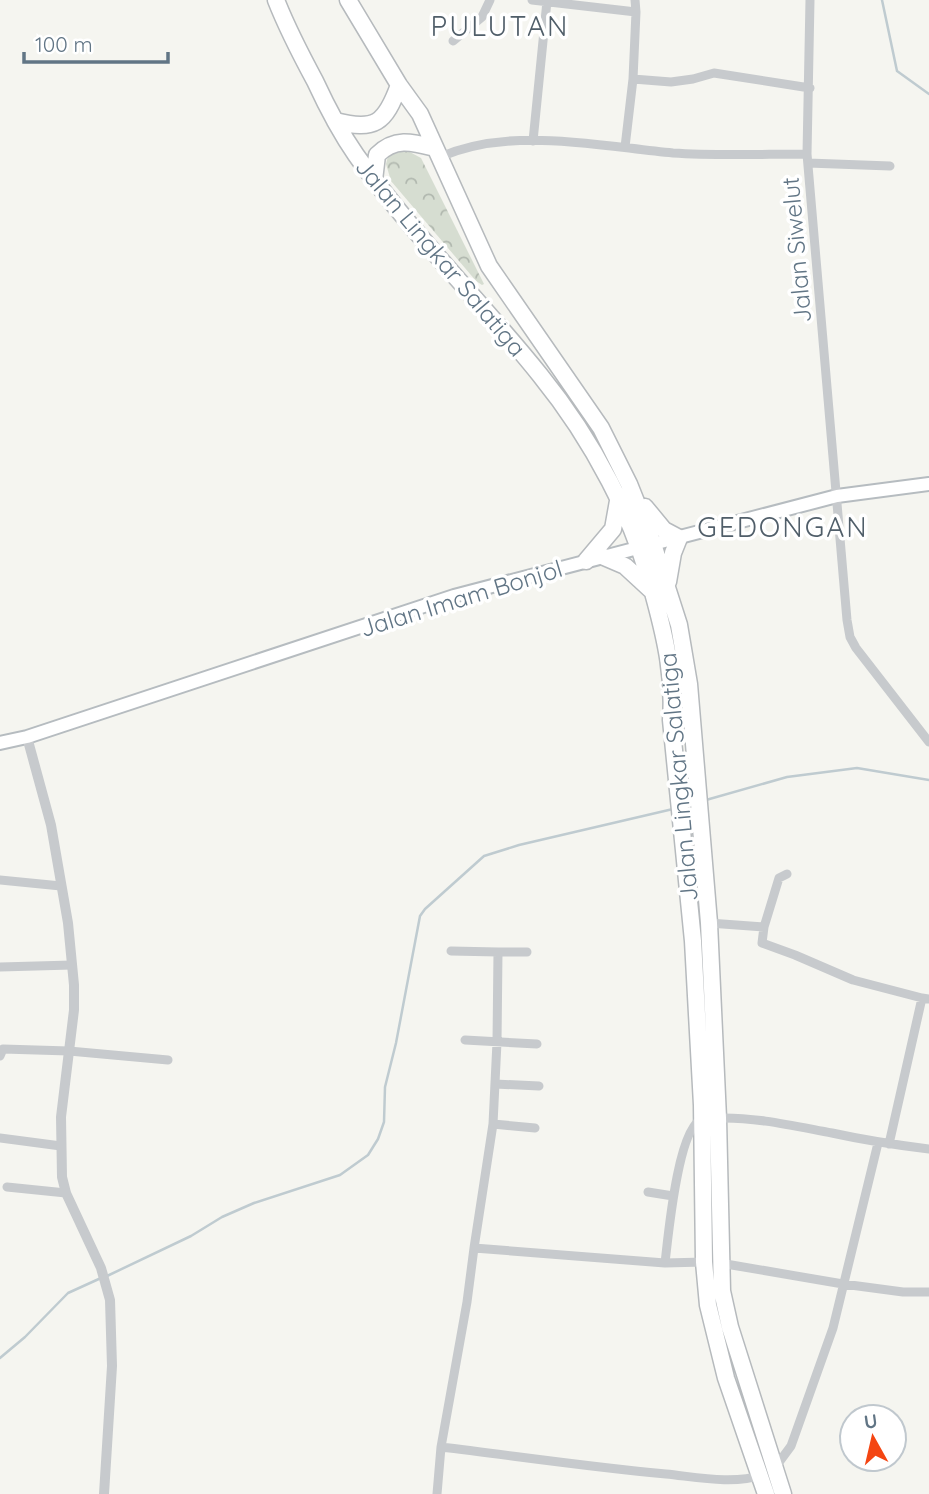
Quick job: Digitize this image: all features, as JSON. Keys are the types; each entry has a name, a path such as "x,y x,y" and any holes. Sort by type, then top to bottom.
{"highway":[{"name":"Jalan Lingkar Salatiga","path":"276,0 335,121 374,180 541,376 586,439 646,546"},
{"name":"Jalan Lingkar Salatiga","path":"348,0 399,85 420,114 489,266 601,428 629,484 660,591 673,689 671,720 710,1118"},
{"path":"335,121 366,127 376,124 392,105 399,85"},
{"path":"374,180 377,155 393,143 405,141 437,152"},
{"path":"604,557 625,566 660,591 670,568 679,538 654,521 629,484"},
{"path":"586,561 613,529 618,500"},
{"name":"Jalan Lingkar Salatiga","path":"660,591 679,625 689,684 704,845 709,923 712,1263 722,1291 766,1473 766,1494"},
{"name":"Jalan Lingkar Salatiga","path":"766,1473 783,1494"}],"main road":[{"name":"Jalan Imam Bonjol","path":"0,743 27,737 454,596 837,496 929,484"}],"street":[{"path":"453,41 478,21 490,0"},
{"path":"532,0 636,12"},
{"path":"625,147 633,79 635,0"},
{"name":"Jalan Siwelut","path":"810,0 808,158 850,637 929,742"},
{"path":"533,141 547,1"},
{"path":"633,79 671,82 714,73 810,88"},
{"path":"437,152 499,141 533,141 676,153 808,158 890,166"},
{"path":"27,737 51,825 72,965 74,1010 61,1117 62,1177 66,1193 101,1268 110,1300 112,1366 104,1494"},
{"path":"787,874 779,878 761,939 764,945 795,954 853,980 926,998 889,1144"},
{"path":"0,880 61,886"},
{"path":"709,923 764,927"},
{"path":"452,951 527,952"},
{"path":"437,1494 441,1447 467,1303 493,1124 498,1042 498,952"},
{"path":"0,967 72,965"},
{"path":"465,1040 537,1044"},
{"path":"0,1056 1,1050 5,1049 69,1051 168,1060"},
{"path":"495,1084 539,1086"},
{"path":"665,1263 673,1196 692,1125 710,1118 738,1118 774,1122 878,1143 929,1149"},
{"path":"493,1124 535,1128"},
{"path":"0,1138 61,1146"},
{"path":"441,1447 577,1465 690,1476 746,1479 766,1473 791,1446 833,1328 878,1143"},
{"path":"7,1187 66,1193"},
{"path":"648,1192 673,1196"},
{"path":"474,1248 665,1263 712,1263 843,1284 903,1292 929,1292"}],"green space":[{"path":"406,150 421,158 484,284 476,281 391,181 386,164 388,156"}],"waterway":[{"path":"882,0 897,71 929,94"},
{"path":"706,800 787,777 857,768 929,780"},
{"path":"107,1276 254,1203 340,1175 368,1155 384,1122 385,1087 420,916 484,856 519,845 673,809"},
{"path":"0,1358 68,1293 101,1278"}],"district":[{"name":"PULUTAN","path":"500,25"},
{"name":"GEDONGAN","path":"783,526"}]}
